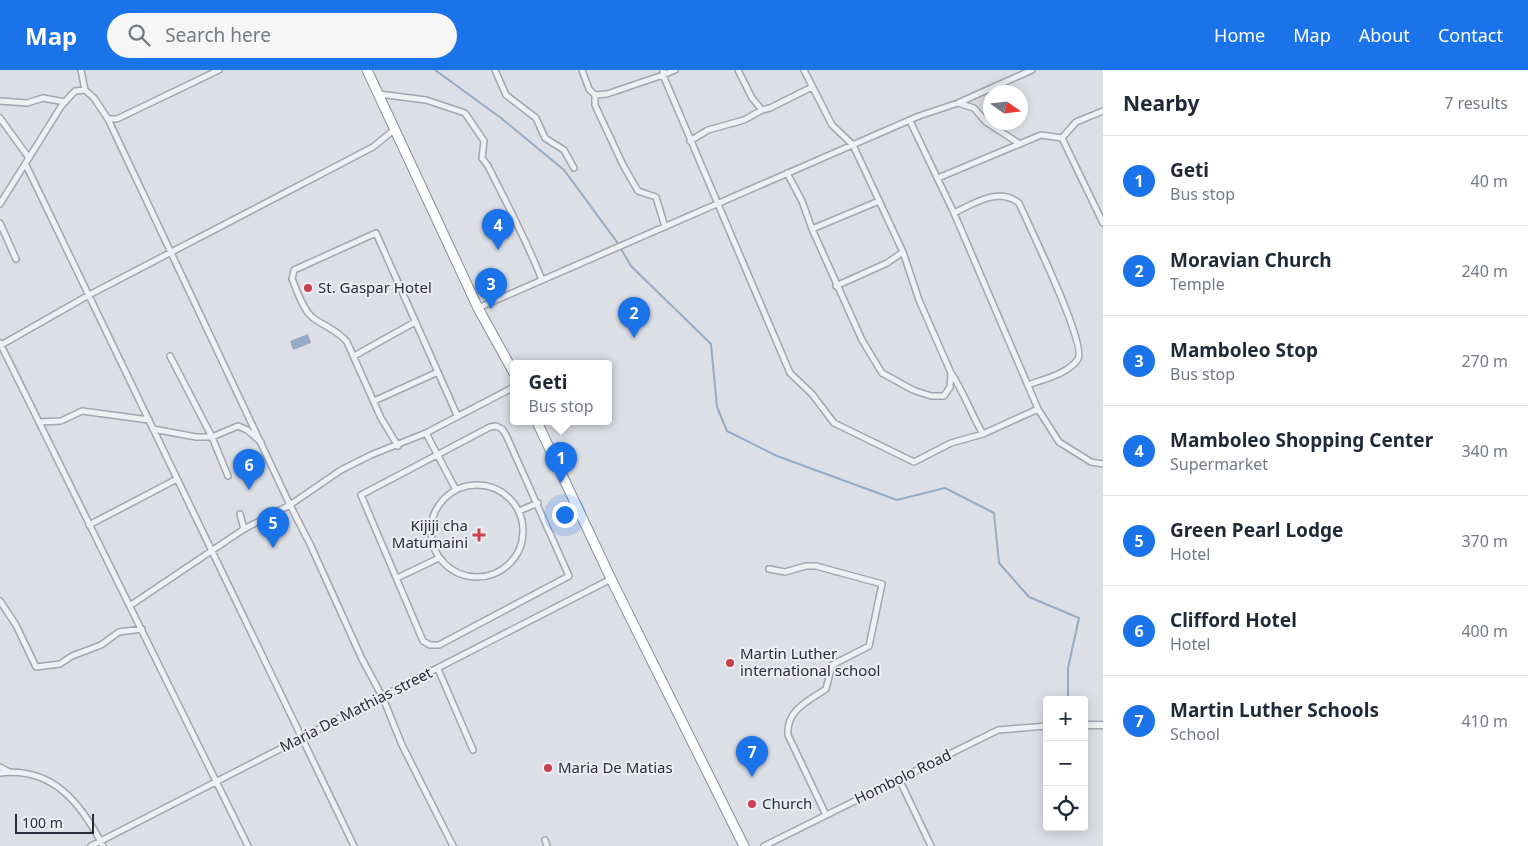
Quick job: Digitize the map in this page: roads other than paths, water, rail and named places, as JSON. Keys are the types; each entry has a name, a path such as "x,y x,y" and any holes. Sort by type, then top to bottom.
{"highway":[{"path":"367,70 478,308 510,366"},
{"path":"538,425 744,846"}],"street":[{"path":"81,70 85,90 94,98 108,119 310,544 362,659 383,698 402,745 453,846"},
{"path":"108,119 117,119 219,70"},
{"path":"495,70 506,95 536,118 545,138 564,150 574,168"},
{"path":"582,70 589,89 595,95 595,105 623,165 638,192 656,197 665,227"},
{"path":"595,95 607,94 675,70"},
{"path":"738,70 752,98 762,110"},
{"path":"804,70 832,125 853,145 902,252 919,300 951,373 961,387 974,419 984,434"},
{"path":"478,308 626,242 910,121 958,103 1032,70"},
{"path":"663,73 690,141 790,373 812,394 834,423 914,462 951,443 984,434 1038,409"},
{"path":"690,141 708,130 744,120 812,87"},
{"path":"0,204 65,102 76,90 85,90"},
{"path":"379,94 426,100 465,112 484,141 482,158 488,166 519,232 529,245 542,280"},
{"path":"0,101 27,103 43,98 65,102"},
{"path":"958,103 974,108 986,122 1020,144"},
{"path":"1062,138 1076,122 1103,111"},
{"path":"0,118 29,158"},
{"path":"910,121 954,213 1038,409 1059,442 1091,462 1103,464"},
{"path":"248,846 1,344 170,252 373,147 395,129"},
{"path":"938,178 1041,135 1062,138"},
{"path":"1062,138 1103,223"},
{"path":"26,165 354,846"},
{"path":"787,173 802,201 836,286 862,340 882,373 913,390 939,398 948,391 951,373"},
{"path":"954,213 974,203 1004,195 1012,197 1019,204 1071,320 1079,346 1078,358 1072,366 1028,385"},
{"path":"812,229 879,200"},
{"path":"0,223 16,259"},
{"path":"398,446 374,401 345,338 309,315 292,279 294,270 376,233 457,415"},
{"path":"836,286 887,263 902,252"},
{"path":"354,356 416,322"},
{"path":"170,356 212,437 228,476"},
{"path":"374,401 438,372"},
{"path":"131,605 244,530 290,505 341,470 371,455 398,446 426,433 457,415 510,389"},
{"path":"39,422 60,421 82,410 149,420"},
{"path":"153,428 190,437 212,437 238,426 247,430 262,444"},
{"path":"490,427 502,428 538,503 569,576 509,610 439,645 430,645 423,641 361,495 437,456 490,427"},
{"path":"426,433 456,490"},
{"path":"89,525 177,479"},
{"path":"476,484 497,489 510,498 519,511 523,523 522,542 514,559 506,568 483,577 470,577 453,570 439,558 433,544 431,528 435,513 443,499 456,490 476,484"},
{"path":"519,511 538,503"},
{"path":"240,514 244,530"},
{"path":"397,578 439,558"},
{"path":"769,569 785,572 806,566 816,566 882,584 869,646 832,665 826,689 795,709 787,726 788,735 826,815"},
{"name":"Maria De Mathias street","path":"91,846 102,844 217,781 383,698 612,579"},
{"path":"0,601 16,626 36,667 60,664 72,656 101,645 119,632 142,629"},
{"path":"438,669 473,750"},
{"path":"1088,725 1103,725"},
{"name":"Hombolo Road","path":"764,846 998,730 1043,726"},
{"path":"0,767 9,772"},
{"path":"0,773 27,774 61,788 74,801 92,825 102,844"},
{"path":"899,779 931,846"}],"water":[{"path":"308,334 311,343 293,350 290,341"}],"waterway":[{"path":"435,70 501,118 564,170 617,242 631,266 711,344 717,407 727,431 777,456 897,500 945,488 994,513 999,563 1029,597 1079,618 1068,668 1068,696"}],"place":[{"name":"Mamboleo Shopping Center","path":"498,250"},
{"name":"St. Gaspar Hotel","path":"308,288"},
{"name":"Mamboleo Stop","path":"491,309"},
{"name":"Moravian Church","path":"634,338"},
{"name":"Geti","path":"561,483"},
{"name":"Clifford Hotel","path":"249,490"},
{"name":"Kijiji cha Matumaini","path":"479,535"},
{"name":"Green Pearl Lodge","path":"273,548"},
{"name":"Martin Luther international school","path":"730,663"},
{"name":"Maria De Matias","path":"548,768"},
{"name":"Martin Luther Schools","path":"752,777"},
{"name":"Church","path":"752,804"}]}
